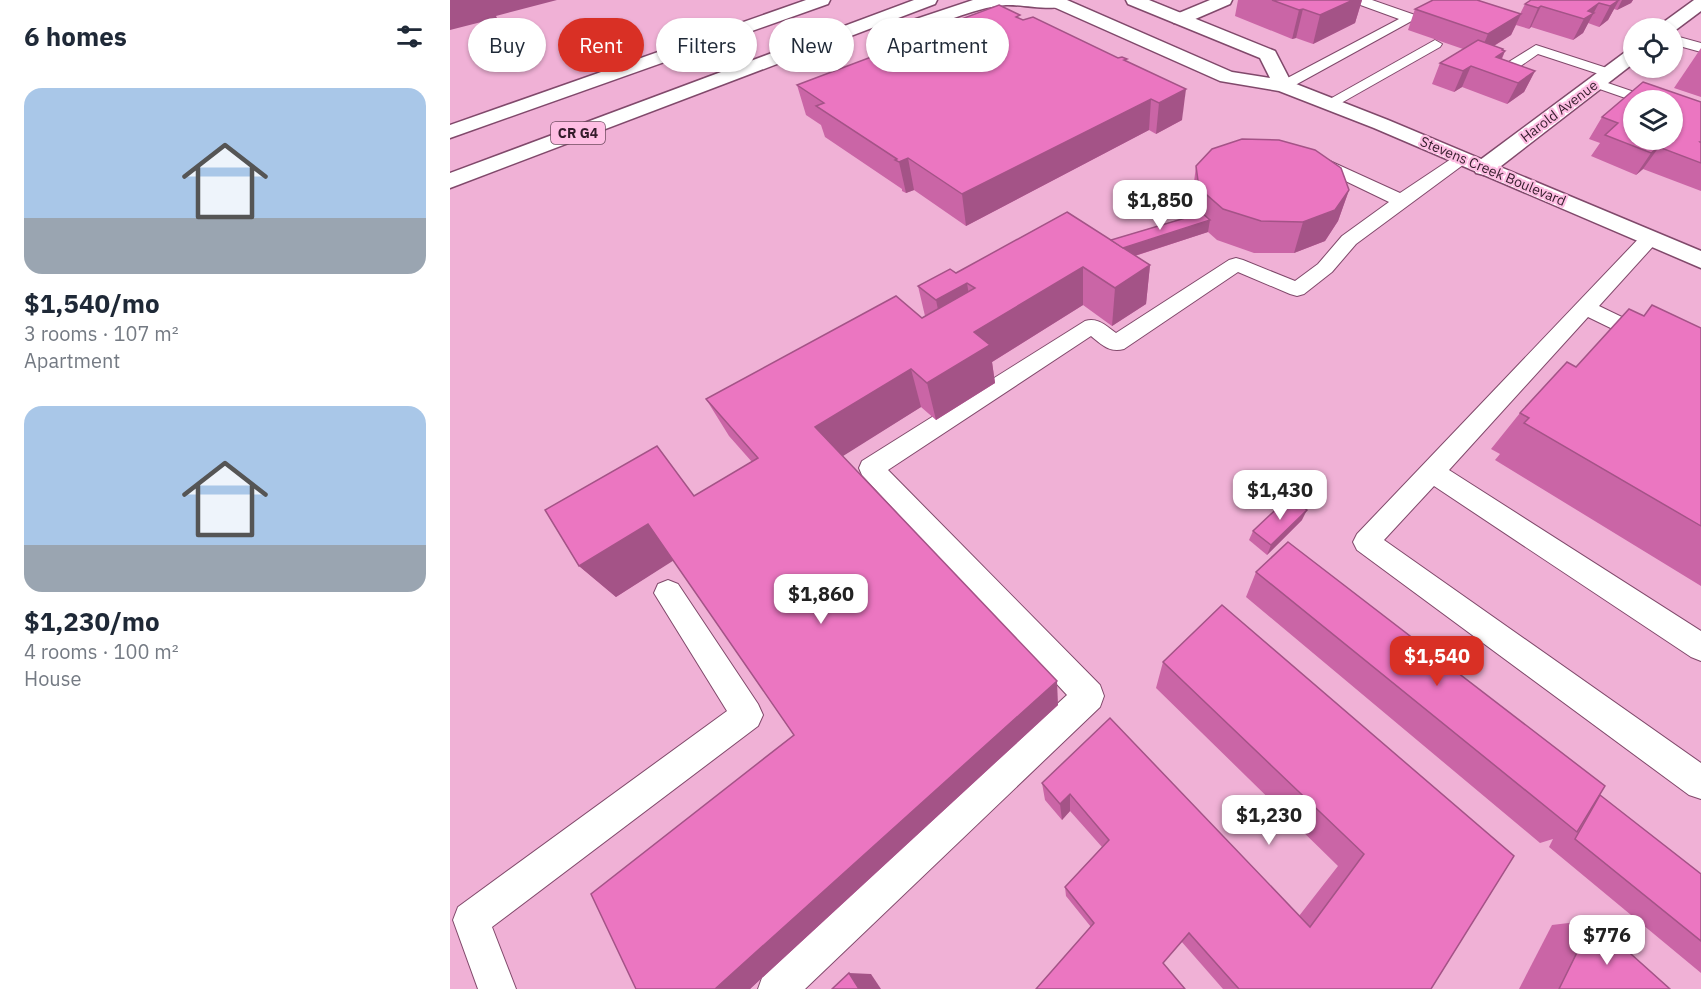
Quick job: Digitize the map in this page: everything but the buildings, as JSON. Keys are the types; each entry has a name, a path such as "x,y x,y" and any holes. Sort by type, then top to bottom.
{"main road":[{"path":"611,74 709,27 782,0"},
{"path":"450,132 822,0"},
{"name":"CR G4","path":"450,181 929,0"},
{"path":"706,85 777,71 983,2 1011,0 1057,2"},
{"path":"1134,0 1268,55 1283,86"},
{"path":"1180,19 1224,0"},
{"name":"Stevens Creek Boulevard","path":"1057,2 1227,77 1283,86 1329,104 1701,260"},
{"path":"1681,18 1701,3"},
{"name":"Harold Avenue","path":"1474,163 1623,62"}],"lane":[{"path":"1283,86 1410,18 1360,0"},
{"path":"1683,42 1701,48"},
{"path":"1329,104 1435,44"},
{"path":"1504,71 1536,49 1625,90"},
{"path":"1310,157 1402,201"},
{"path":"777,989 1089,696 871,468 1092,326 1116,344 1236,264 1297,289 1325,268 1349,240 1402,201 1474,163"},
{"path":"1650,238 1365,542 1701,783"},
{"path":"1584,307 1701,364"},
{"path":"1431,471 1701,647"},
{"path":"497,989 471,920 747,715 668,593"}]}
